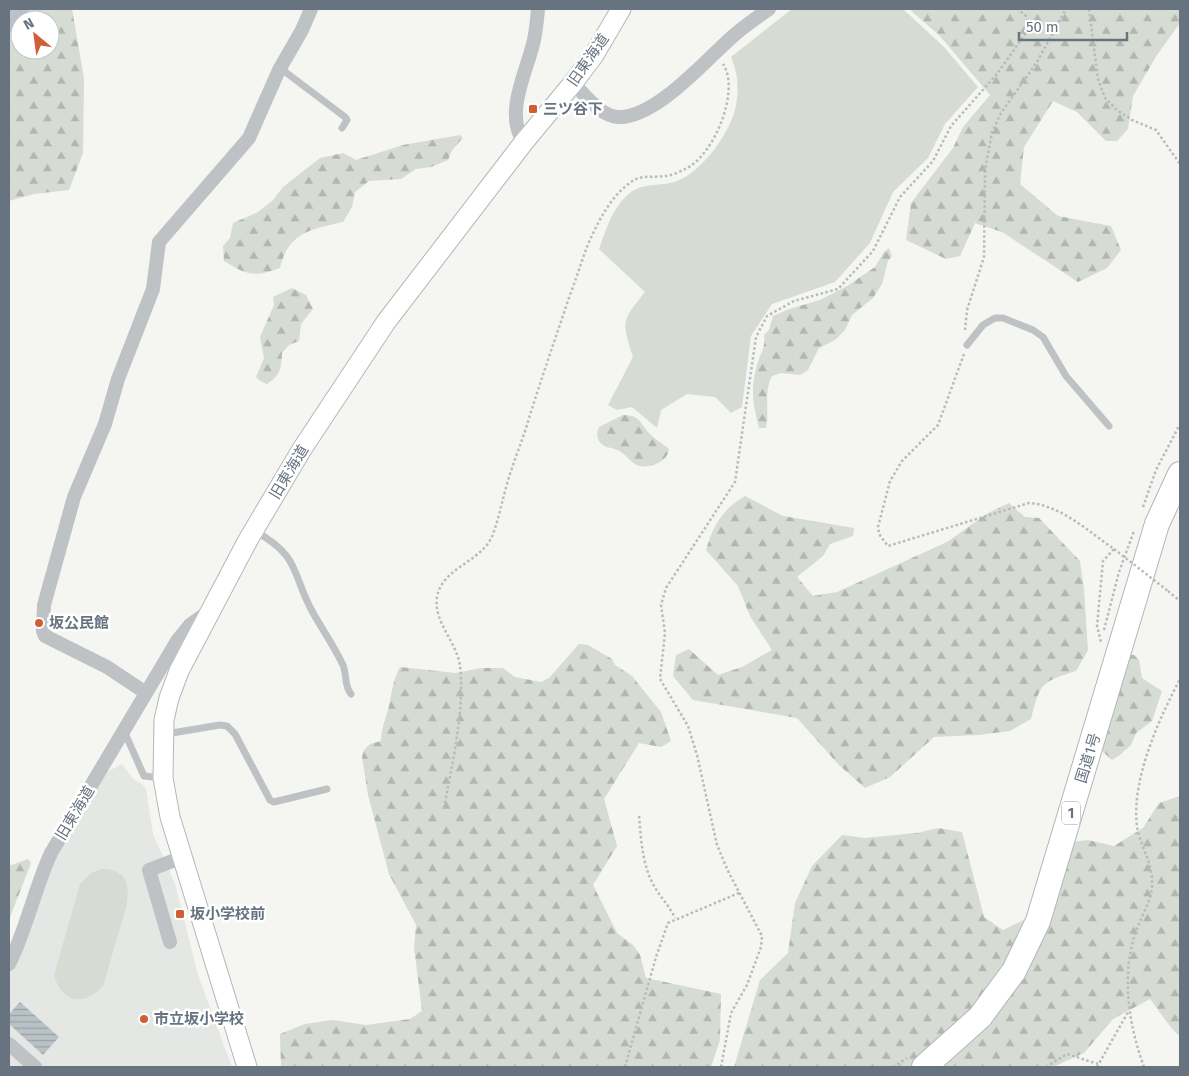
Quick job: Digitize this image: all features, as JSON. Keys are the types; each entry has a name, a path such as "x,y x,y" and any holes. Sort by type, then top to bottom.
{"highway":[{"name":"国道1号","path":"916,1062 980,1017 1018,963 1038,921 1157,524 1180,474"}],"street":[{"path":"146,693 107,667 45,636 43,631 44,605 74,497 104,424 118,379 153,289 159,242 162,236 249,138 280,68 311,9"},
{"path":"524,142 516,125 516,111 534,41 538,9"},
{"name":"旧東海道","path":"9,964 23,934 43,870 51,853 178,641 190,625 209,611 302,449 386,322 524,142 594,55 621,9"},
{"path":"573,82 605,114 618,118 635,114 675,90 734,35 768,9"},
{"path":"209,611 179,671 169,698 163,735 162,778 170,817 247,1067"},
{"path":"170,942 149,870 182,857"},
{"path":"9,1044 35,1067"}],"lane":[{"path":"280,68 345,117 346,120 342,128"},
{"path":"967,345 983,325 999,318 1041,334 1066,376 1109,426"},
{"path":"254,530 281,548 293,564 311,609 343,666 347,687 351,694"},
{"path":"163,735 220,725 228,726 235,734 270,800 274,802 327,789"},
{"path":"124,731 144,776 162,778"}],"path":[{"path":"722,1067 731,1014 747,985 761,947 760,928 740,893 717,844 697,756 688,726 660,679 665,633 661,604 666,588 735,482 756,338 767,316 794,301 838,289 873,251 900,197 933,161 951,126 997,74 1028,30 1026,16 1018,9"},
{"path":"1066,9 1037,62 1001,113 992,132 985,170 984,257 967,310 965,323 967,345 938,424 902,461 890,481 878,527 882,539 888,546 1029,503 1040,504 1064,515 1114,549 1180,601"},
{"path":"1089,9 1098,79 1106,98 1117,110 1132,120 1156,130 1180,164"},
{"path":"444,808 454,758 460,689 460,664 442,624 437,606 437,595 448,577 480,554 490,543 498,520 506,484 547,361 589,242 608,204 632,181 646,176 666,176 688,168 709,148 717,134 728,96 728,72 714,54"},
{"path":"1142,509 1156,470 1180,424"},
{"path":"1099,650 1119,572 1136,526"},
{"path":"1114,549 1103,561 1097,626 1101,641 1115,667"},
{"path":"1144,1067 1133,1037 1128,1012 1129,968 1134,936 1152,889 1148,855 1137,827 1139,788 1159,725 1180,678"},
{"path":"639,816 642,848 652,882 670,907 675,918"},
{"path":"625,1067 656,957 668,923 675,918 740,893"},
{"path":"1046,1067 1067,1054 1097,1066 1128,1012"},
{"path":"893,1067 916,1062"}],"shaded area":[{"path":"122,764 133,779 142,784 146,789 153,834 175,884 198,975 232,1067 9,1067 9,969 46,870 101,775"},
{"path":"20,1002 59,1037 43,1055 9,1024 9,1014"}],"green space":[{"path":"9,9 72,9 84,78 83,153 69,190 34,194 9,201"},
{"path":"792,9 903,9 944,47 978,87 945,124 928,158 893,192 870,243 835,282 772,304 751,336 742,407 731,413 715,397 687,394 661,410 657,428 632,407 617,410 608,405 633,357 625,328 626,322 632,309 645,292 599,249 607,226 615,211 630,193 641,187 677,181 687,176 706,160 729,127 736,105 737,81 731,57"},
{"path":"909,9 1180,9 1180,23 1157,55 1133,96 1128,129 1117,141 1106,141 1077,112 1053,101 1024,147 1020,184 1058,216 1111,226 1121,250 1107,268 1078,282 1002,232 975,223 960,256 946,259 906,240 911,203 953,148 963,127 990,95 939,35"},
{"path":"460,135 463,138 452,150 448,160 431,167 416,169 401,179 369,181 355,192 352,207 343,222 312,230 295,239 284,256 280,268 264,273 252,274 224,261 223,246 230,238 233,223 258,212 273,200 283,187 320,158 343,153 356,160 403,145"},
{"path":"889,248 892,256 888,261 882,284 873,298 852,315 845,330 835,340 819,348 808,370 800,375 781,373 772,376 767,395 766,428 759,428 753,390 764,335 769,330 773,316 820,300 847,286 875,267 884,252"},
{"path":"292,288 306,295 313,309 301,324 299,341 289,345 282,353 278,374 267,384 256,377 264,358 260,337 274,305 273,297"},
{"path":"623,415 637,418 650,434 669,449 668,454 662,461 653,465 639,466 620,451 602,444 597,436 599,427"},
{"path":"745,496 783,516 854,528 853,536 830,544 823,556 797,577 813,596 837,592 947,542 988,513 1009,503 1025,517 1039,518 1080,561 1088,650 1076,671 1055,678 1044,686 1037,698 1031,719 1010,731 934,737 890,777 865,788 839,765 797,718 693,700 673,676 676,655 689,649 718,675 742,667 772,650 750,616 738,586 706,550 720,518 730,507"},
{"path":"579,644 588,645 612,659 615,665 632,676 661,712 671,741 661,747 639,743 604,799 617,846 593,885 617,933 633,945 640,955 646,978 721,994 720,1040 711,1067 281,1067 280,1034 305,1024 333,1020 366,1025 410,1019 422,1011 414,947 416,925 389,874 368,795 362,757 364,750 370,744 381,741 393,686 400,667 456,673 481,668 503,668 515,677 541,682 549,678"},
{"path":"1127,654 1134,655 1139,660 1142,678 1162,691 1152,721 1136,733 1131,745 1112,760 1103,752 1100,739"},
{"path":"1180,796 1180,1036 1168,1024 1150,999 1113,1019 1084,1053 1053,1067 734,1067 760,980 788,953 795,903 812,866 842,835 865,838 917,833 938,828 962,832 984,917 1003,930 1028,918 1072,842 1088,840 1114,846 1143,828 1159,803"},
{"path":"28,859 31,863 9,920 9,866"},
{"path":"101,869 114,871 122,876 127,884 127,904 104,984 90,997 75,999 62,992 54,975 80,884 91,873"}],"waterway":[{"path":"9,19 16,9"}],"place":[{"name":"三ツ谷下","path":"533,109"},
{"name":"坂公民館","path":"39,623"},
{"name":"坂小学校前","path":"180,914"},
{"name":"市立坂小学校","path":"144,1019"}]}
